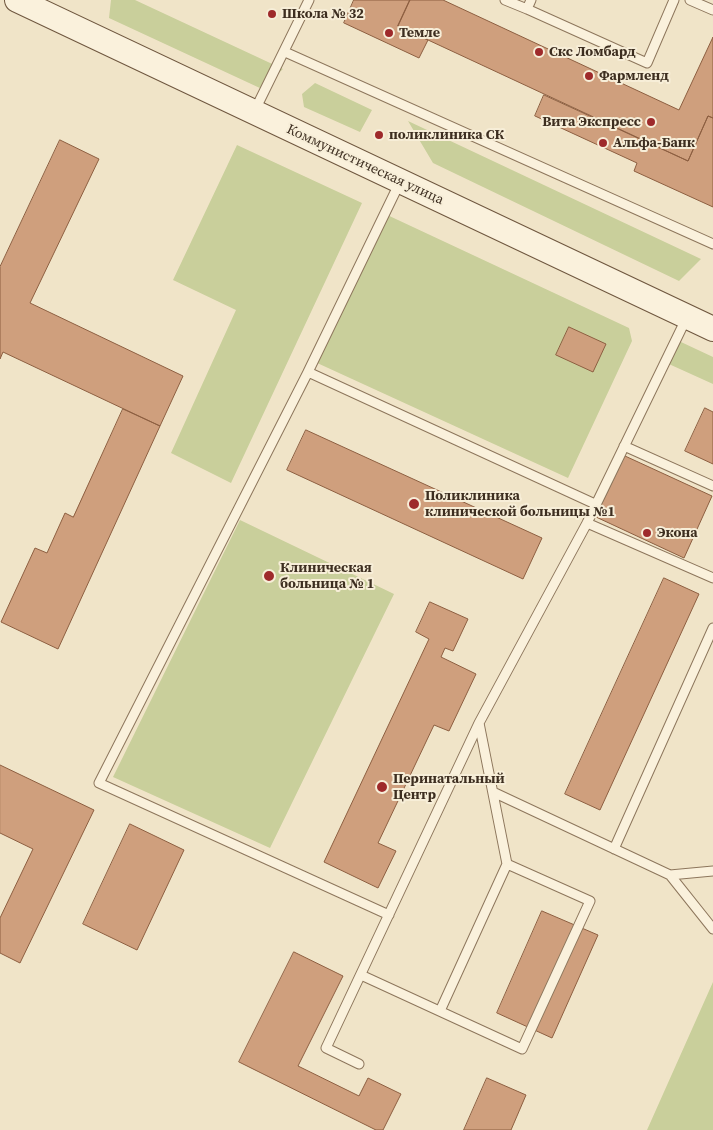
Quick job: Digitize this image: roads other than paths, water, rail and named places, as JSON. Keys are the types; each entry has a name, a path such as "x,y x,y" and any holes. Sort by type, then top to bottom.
{"main road":[{"name":"Коммунистическая улица","path":"17,0 713,329"}],"lane":[{"path":"254,112 309,0"},
{"path":"505,0 647,63 674,0"},
{"path":"527,9 531,0"},
{"path":"690,0 713,10"},
{"path":"285,52 713,244"},
{"path":"389,915 99,783 308,372 400,182"},
{"path":"359,1064 326,1048 479,723 587,523 688,317"},
{"path":"308,372 595,504"},
{"path":"624,446 713,486"},
{"path":"587,523 713,578"},
{"path":"614,849 713,628"},
{"path":"440,1011 507,864 479,723"},
{"path":"493,792 670,875 713,929"},
{"path":"361,975 522,1049 590,901 507,864"},
{"path":"670,875 713,871"}],"place":[{"name":"Школа № 32","path":"272,14"},
{"name":"Темле","path":"389,33"},
{"name":"Скс Ломбард","path":"539,52"},
{"name":"Фармленд","path":"589,76"},
{"name":"Вита Экспресс","path":"651,122"},
{"name":"поликлиника СК","path":"379,135"},
{"name":"Альфа-Банк","path":"603,143"},
{"name":"Поликлиника клинической больницы №1","path":"414,504"},
{"name":"Экона","path":"647,533"},
{"name":"Клиническая больница № 1","path":"269,576"},
{"name":"Перинатальный Центр","path":"382,787"}]}
